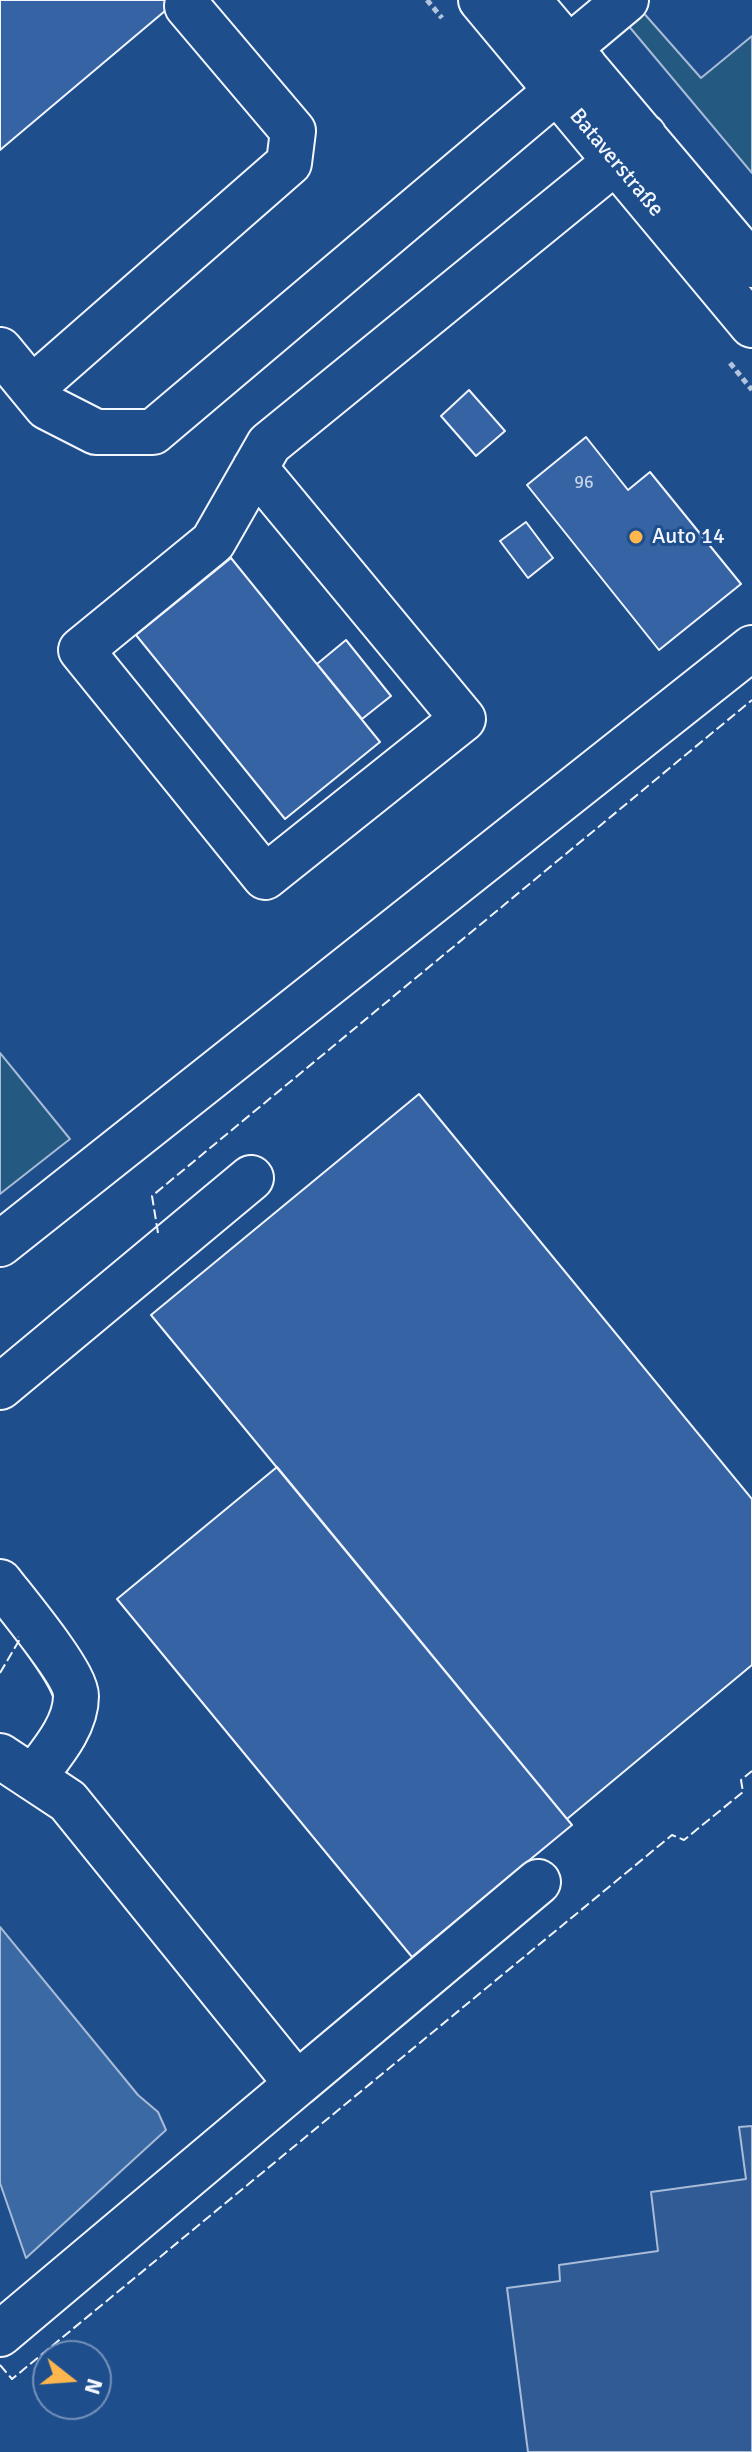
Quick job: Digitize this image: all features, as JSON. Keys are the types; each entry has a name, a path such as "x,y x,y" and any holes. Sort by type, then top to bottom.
{"street":[{"name":"Bataverstraße","path":"481,0 553,44 752,325"},
{"path":"0,350 47,407 96,432 153,432 553,44 626,0"},
{"path":"32,388 289,163 293,131 187,6"},
{"name":"Bataverstraße","path":"630,149 752,265"},
{"path":"255,468 463,719 265,877 81,650 213,542 255,468 269,444 630,149"},
{"path":"0,1244 752,648"},
{"path":"0,1387 251,1178"},
{"path":"0,1582 66,1672 77,1693 74,1713 64,1735 17,1767 68,1801 297,2084"},
{"path":"0,2334 538,1882"}],"shaded area":[{"path":"641,10 701,78 752,36 752,173 627,24"},
{"path":"0,1053 70,1139 0,1194"},
{"path":"0,1927 138,2095 158,2112 166,2130 26,2258 0,2183"},
{"path":"752,2126 752,2452 528,2452 507,2288 560,2281 559,2265 658,2251 651,2192 746,2179 739,2127"}],"building":[{"path":"0,0 178,0 0,150"},
{"path":"469,390 505,431 476,456 441,416"},
{"name":"Auto 14","path":"586,437 628,490 650,472 741,584 659,650 527,485"},
{"path":"526,522 553,558 528,578 500,541"},
{"path":"231,558 380,742 285,819 136,635"},
{"path":"346,640 391,696 362,719 317,664"},
{"path":"419,1094 752,1499 752,1665 567,1819 151,1315"},
{"path":"277,1467 572,1825 412,1957 117,1599"}],"fence":[{"path":"158,1233 152,1196 752,700"},
{"path":"0,1673 20,1639 18,1637"},
{"path":"0,2365 12,2379 672,1835 684,1840 743,1792 741,1780 752,1771"}],"place":[{"name":"Auto 14","path":"636,537"}]}
